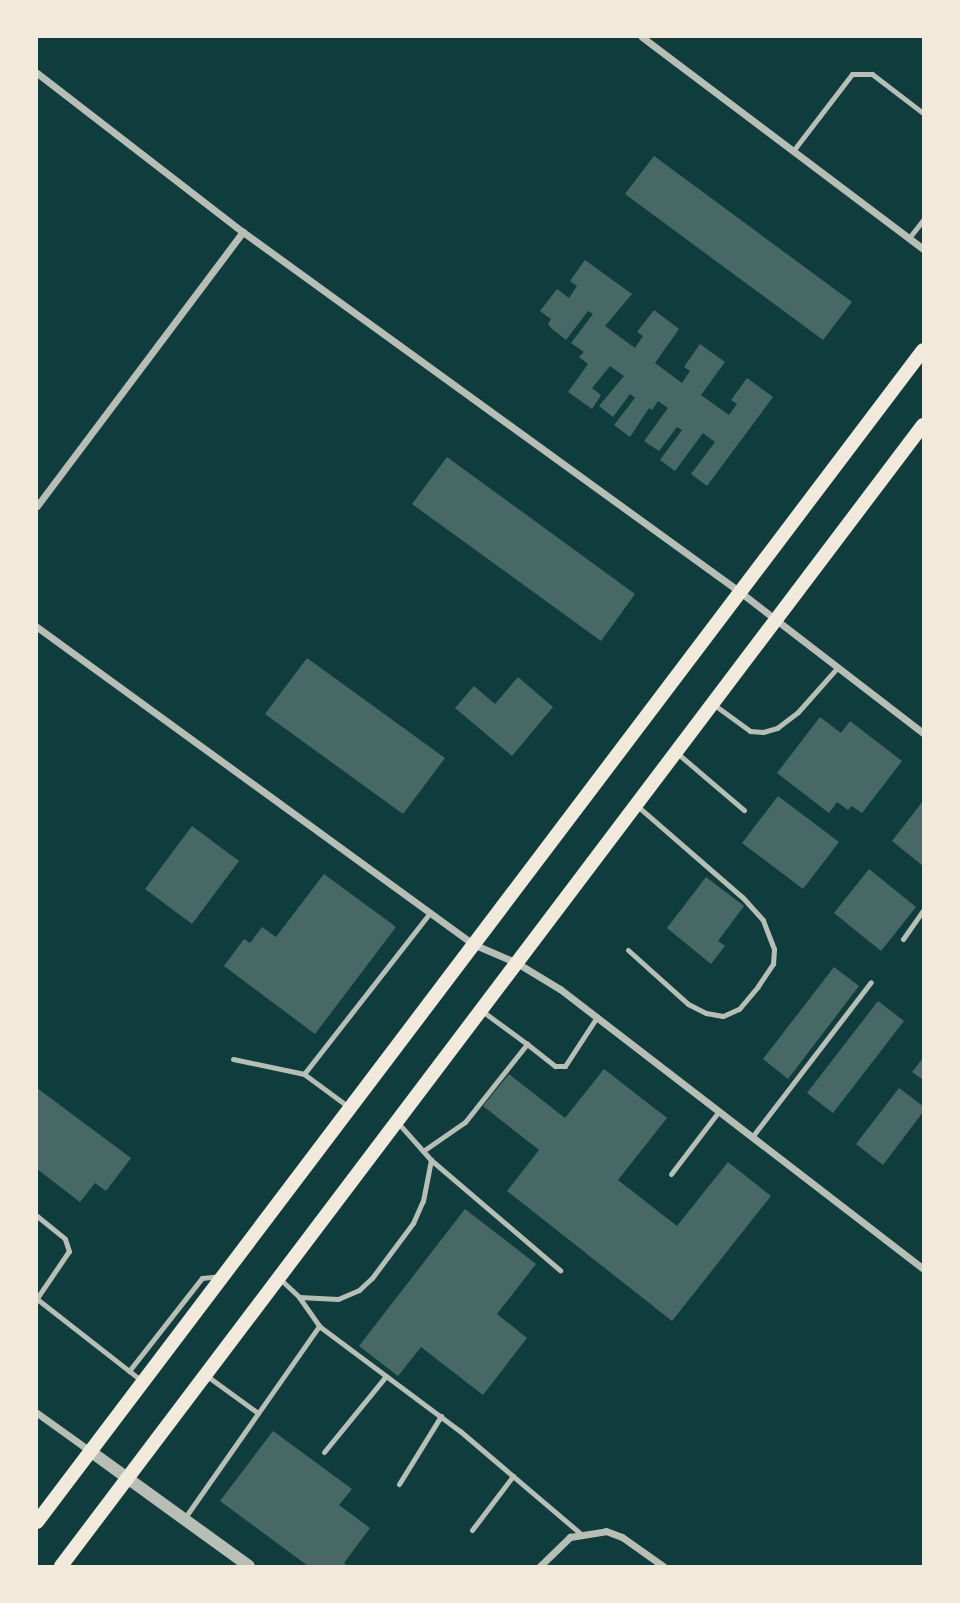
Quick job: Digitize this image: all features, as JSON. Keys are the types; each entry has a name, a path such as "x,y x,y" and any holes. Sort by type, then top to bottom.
{"main road":[{"path":"37,1522 923,350"},
{"path":"61,1566 923,425"}],"street":[{"path":"642,37 923,249"},
{"path":"37,73 243,232 777,619 923,733"},
{"path":"37,506 243,232"},
{"path":"37,627 473,944 517,963 560,989 923,1269"},
{"path":"37,1413 249,1566"},
{"path":"540,1566 570,1537 606,1531 622,1537 663,1566"}],"lane":[{"path":"793,151 852,74 872,75 923,113"},
{"path":"909,238 923,220"},
{"path":"713,704 750,731 763,732 776,728 798,712 838,667"},
{"path":"677,753 744,810"},
{"path":"628,950 688,1004 706,1013 723,1016 739,1009 758,986 773,964 774,949 763,920 742,897 636,805"},
{"path":"903,939 923,910"},
{"path":"304,1074 430,912"},
{"path":"752,1137 870,982"},
{"path":"481,1010 555,1066 565,1066 597,1017"},
{"path":"423,1151 465,1122 527,1044"},
{"path":"233,1059 304,1074 349,1107"},
{"path":"671,1174 719,1111"},
{"path":"397,1122 432,1160 560,1270"},
{"path":"299,1297 347,1297 372,1278 413,1223 423,1201 432,1160"},
{"path":"37,1216 65,1239 69,1251 37,1298 142,1381"},
{"path":"129,1371 202,1278 222,1276"},
{"path":"278,1278 299,1297 319,1326 441,1416 581,1534"},
{"path":"184,1519 319,1326"},
{"path":"205,1374 258,1413"},
{"path":"324,1452 386,1376"},
{"path":"399,1484 441,1416"},
{"path":"472,1530 513,1476"}],"building":[{"path":"654,156 852,302 823,340 625,194"},
{"path":"585,260 632,294 605,326 635,348 643,336 637,332 654,310 679,329 655,363 682,383 690,371 684,367 700,344 725,362 701,395 729,415 737,404 731,400 747,378 773,397 707,486 691,474 715,442 703,433 675,471 660,460 682,430 677,427 659,451 644,441 668,408 658,401 652,410 649,408 630,437 614,425 635,398 630,394 613,417 599,406 624,376 610,366 592,388 601,395 592,409 568,392 588,364 579,357 584,352 571,343 593,314 588,311 566,340 551,328 548,324 551,319 540,311 557,289 569,298 577,286 570,281"},
{"path":"447,457 635,594 601,641 412,504"},
{"path":"307,658 445,758 403,814 265,714"},
{"path":"518,677 553,707 512,756 455,708 474,686 495,704"},
{"path":"820,717 841,733 850,721 902,761 862,813 852,806 848,810 837,802 829,813 777,773"},
{"path":"778,796 839,842 803,889 742,843"},
{"path":"923,801 923,866 892,841"},
{"path":"192,826 239,861 192,924 145,889"},
{"path":"869,869 916,907 881,951 834,913"},
{"path":"324,874 396,927 315,1034 224,966 244,939 250,943 262,927 276,937"},
{"path":"706,877 744,906 718,941 725,946 711,964 667,928"},
{"path":"834,967 859,986 788,1079 763,1059"},
{"path":"878,1001 904,1021 833,1113 807,1093"},
{"path":"923,1058 923,1080 912,1072"},
{"path":"604,1069 667,1118 618,1180 677,1226 728,1162 771,1196 672,1321 507,1191 539,1150 483,1106 509,1074 565,1118"},
{"path":"37,1088 131,1158 106,1191 95,1183 80,1202 37,1169"},
{"path":"899,1088 923,1106 923,1112 883,1165 856,1144"},
{"path":"465,1209 536,1264 497,1314 527,1338 483,1395 421,1347 398,1376 359,1346"},
{"path":"273,1431 352,1489 339,1505 370,1528 344,1563 348,1566 308,1566 220,1501"}]}
